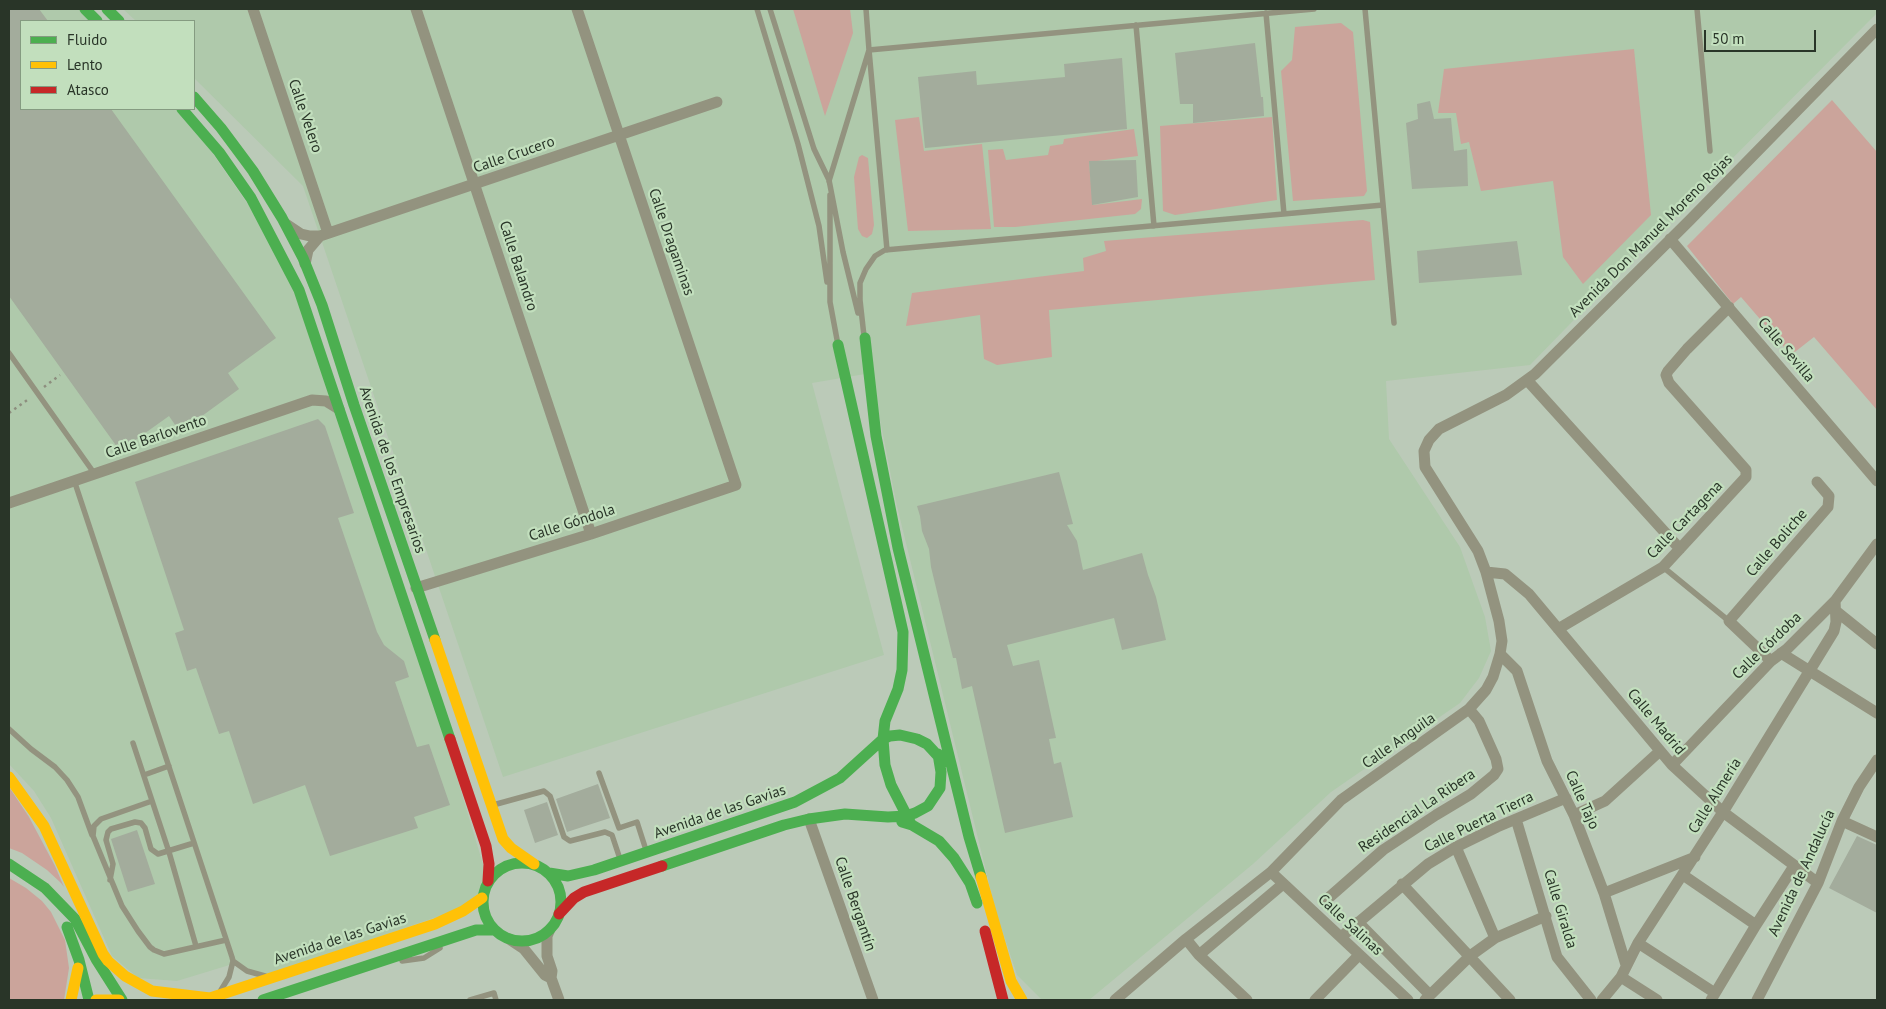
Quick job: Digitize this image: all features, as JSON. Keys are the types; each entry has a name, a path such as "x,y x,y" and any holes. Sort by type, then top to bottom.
{"main road":[{"path":"85,9 96,20"},
{"path":"107,9 118,20"},
{"name":"Avenida de los Empresarios","path":"195,98 221,128 248,164 284,222 305,265 322,305 491,806 504,839 510,848 534,864"},
{"name":"Avenida de los Empresarios","path":"183,110 219,152 251,198 299,290 486,846 489,864 488,881"},
{"path":"865,338 876,436 898,548 951,767 979,873 1011,981 1022,1000"},
{"path":"838,345 903,632 902,670 898,689 885,720 883,739 885,765 891,784 909,820 939,841 954,858 970,883 1003,1000"},
{"path":"559,914 561,896 555,880 549,873 534,864 517,862 500,868 488,881 482,898 485,915 494,930 509,939 527,941 535,939 550,929 559,914 574,898 584,892 809,818 845,814 909,820 928,806 935,796 941,781 939,757 924,691 920,663 921,644"},
{"path":"883,739 900,735 913,737 927,744 939,757 945,771 962,837 979,873"},
{"name":"Avenida de las Gavias","path":"549,873 568,876 594,870 795,802 840,778 883,739"},
{"path":"9,777 32,806 44,826 85,917 108,961"},
{"path":"9,864 45,888 75,919 121,1000"},
{"name":"Avenida de las Gavias","path":"210,998 435,924 463,911 482,898"},
{"path":"57,902 79,960 88,1000"},
{"path":"85,917 89,944 125,976 152,991 210,998"},
{"path":"263,1000 476,930 494,930"},
{"path":"71,1000 79,960"},
{"path":"96,1000 121,1000"}],"street":[{"name":"Calle Velero","path":"253,9 324,234"},
{"name":"Calle Balandro","path":"416,9 591,534"},
{"name":"Calle Dragaminas","path":"577,9 736,485"},
{"name":"Avenida Don Manuel Moreno Rojas","path":"1429,440 1438,429 1506,395 1527,380 1670,239 1877,29"},
{"name":"Calle Crucero","path":"324,234 717,102"},
{"path":"284,222 301,234 310,236 324,234"},
{"path":"305,265 308,250 324,234"},
{"name":"Calle Sevilla","path":"1670,239 1877,481"},
{"name":"Calle Cartagena","path":"1558,629 1663,567 1744,480 1747,474 1746,470 1669,383 1666,375 1668,370 1687,349 1729,307"},
{"path":"312,400 323,390 329,376"},
{"path":"1527,380 1680,549"},
{"path":"312,400 326,401 340,411"},
{"name":"Calle Barlovento","path":"9,502 312,400"},
{"name":"Calle Anguila","path":"1110,1000 1119,996 1270,872 1341,800 1469,709 1486,690 1493,677 1500,654 1502,641 1498,621 1486,572 1474,544 1425,467 1424,451 1429,440"},
{"name":"Calle Boliche","path":"1729,621 1828,507 1829,496 1817,482"},
{"name":"Calle Góndola","path":"416,588 591,534 736,485"},
{"name":"Calle Córdoba","path":"1672,765 1770,660 1781,653 1836,606 1877,544"},
{"name":"Calle Madrid","path":"1486,572 1505,574 1528,594 1672,765 1723,812 1818,882"},
{"path":"1836,606 1877,644"},
{"name":"Calle Almería","path":"1602,1000 1621,977 1638,943 1695,857 1834,630 1836,606"},
{"path":"1729,621 1770,660"},
{"path":"1781,653 1877,712"},
{"name":"Calle Tajo","path":"1500,654 1517,671 1547,761 1574,815 1604,893 1626,965"},
{"name":"Residencial La Ribera","path":"1325,901 1368,862 1436,815 1472,794 1486,783 1498,769 1496,759 1485,733 1479,721 1469,709"},
{"path":"1574,815 1605,801 1660,751"},
{"name":"Avenida de Andalucía","path":"1757,1000 1818,882 1842,821 1859,787 1877,760"},
{"name":"Calle Puerta Tierra","path":"1341,937 1428,864 1456,847 1566,798"},
{"name":"Calle Bergantín","path":"809,818 873,1000"},
{"name":"Calle Giralda","path":"1516,819 1557,957 1591,1000"},
{"path":"1842,821 1877,837"},
{"path":"1456,847 1495,938"},
{"path":"1604,893 1695,857"},
{"path":"1638,943 1713,997 1794,866"},
{"name":"Calle Salinas","path":"1270,872 1408,1000"},
{"path":"1683,874 1756,925"},
{"path":"1199,955 1283,884"},
{"path":"1402,884 1510,1000"},
{"path":"1358,922 1427,998 1470,956 1495,938 1546,916"},
{"path":"550,929 546,948 552,972 551,978 559,1000"},
{"path":"509,939 524,949 545,975 551,978"},
{"path":"1186,940 1199,955 1247,1000"},
{"path":"1315,1000 1359,955"},
{"path":"1621,977 1657,1000"}],"lane":[{"path":"757,9 798,144 819,226 838,345"},
{"path":"770,9 814,148 829,180 849,279 865,338"},
{"path":"866,9 886,250"},
{"path":"869,50 1314,9"},
{"path":"1365,9 1394,323"},
{"path":"1697,9 1710,152"},
{"path":"1266,13 1284,214"},
{"path":"1136,25 1154,226"},
{"path":"830,302 829,180 869,50"},
{"path":"865,338 860,300 860,283 866,269 876,256 886,250 1383,205"},
{"path":"9,353 94,474"},
{"path":"74,480 233,961 229,977 210,998"},
{"path":"1663,567 1729,621"},
{"path":"9,729 55,767 78,796 122,906 138,931 154,950 164,954 173,954 196,946 226,940"},
{"path":"133,743 169,852 196,946"},
{"path":"144,775 169,766"},
{"path":"599,773 618,828"},
{"path":"491,806 544,791 550,796 564,837 570,842 605,832 612,835 621,861"},
{"path":"93,836 94,826 101,819 152,801"},
{"path":"110,880 113,864 106,840 108,832 111,830 138,822 144,828 153,851 161,854 194,843"},
{"path":"612,835 618,828 637,822 647,852"},
{"path":"233,961 248,971 264,976 274,976"},
{"path":"470,1000 494,993 496,1000"}],"shaded area":[{"path":"9,9 85,9 96,20 20,20 20,110 183,110 280,251 412,628 488,881 482,898 472,905 264,976 236,963 177,981 138,978 112,956 51,818 34,791 9,764"},
{"path":"123,9 1877,9 1877,13 1530,365 1386,381 1389,439 1460,547 1485,617 1491,651 1479,678 1460,703 1331,792 1253,864 1089,1000 1042,1000 1017,975 996,912 896,502 871,373 812,383 884,655 503,777 303,186 195,79 195,20 135,20"},
{"path":"793,9 850,9 853,33 825,116"},
{"path":"1341,23 1353,32 1367,191 1364,196 1293,201 1281,71 1292,60 1295,27"},
{"path":"1634,49 1651,215 1583,284 1563,257 1553,181 1481,191 1469,142 1461,144 1456,113 1438,113 1444,69"},
{"path":"1832,100 1877,152 1877,410 1814,337 1791,355 1741,297 1733,304 1687,246"},
{"path":"919,117 924,151 982,144 991,229 908,231 895,120"},
{"path":"1272,117 1277,200 1175,215 1163,211 1160,126"},
{"path":"1134,129 1138,156 1089,162 1093,205 1142,199 1141,209 1135,214 1015,227 994,227 988,150 1003,149 1006,160 1048,155 1050,146 1063,144 1064,139"},
{"path":"862,155 868,158 874,225 872,234 867,238 862,236 858,229 854,177 859,157"},
{"path":"1363,220 1370,222 1375,280 1049,310 1052,357 997,365 984,359 980,315 906,326 912,293 1084,271 1083,258 1106,251 1104,241"},
{"path":"9,787 29,817 64,887 47,870 22,853 9,848"},
{"path":"9,878 26,888 42,901 51,912 65,940 69,968 64,1000 9,1000"}],"building":[{"path":"9,9 39,9 47,20 20,20 20,110 112,110 276,338 228,373 239,389 180,432 169,416 120,451 9,296"},
{"path":"1255,43 1264,116 1193,123 1193,104 1180,104 1175,53"},
{"path":"1122,58 1127,129 925,148 918,77 976,71 977,85 1065,77 1064,64"},
{"path":"1430,101 1434,119 1451,118 1454,151 1467,149 1468,186 1412,189 1406,123 1418,119 1417,104"},
{"path":"1136,160 1138,197 1092,205 1089,161"},
{"path":"1517,241 1522,275 1419,283 1417,251"},
{"path":"318,419 325,426 354,513 338,518 377,632 384,645 404,661 409,677 395,682 417,747 429,744 450,805 414,817 418,828 330,856 305,785 253,804 229,731 219,734 196,668 187,671 175,633 184,630 135,482"},
{"path":"1059,472 1073,524 1067,525 1077,541 1083,570 1142,553 1156,597 1166,640 1122,650 1114,618 1007,645 1013,666 1039,660 1056,738 1049,739 1054,764 1061,762 1073,817 1005,833 972,686 962,689 956,658 953,658 931,567 929,549 922,531 917,506"},
{"path":"598,784 610,818 567,832 556,799"},
{"path":"547,802 558,835 535,843 524,810"},
{"path":"137,830 155,884 128,892 111,839"},
{"path":"1857,836 1877,845 1877,913 1829,888"}],"traffic: fast":[{"path":"85,9 96,20"},
{"path":"107,9 118,20"},
{"path":"195,98 221,128 253,171 282,218 303,258 322,305 354,405 435,640"},
{"path":"183,110 219,152 251,198 299,290 450,739"},
{"path":"865,338 876,436 898,548 969,837 981,877"},
{"path":"838,345 903,632 902,670 898,689 885,721 883,739 885,765 891,785 911,824"},
{"path":"549,873 568,876 594,870 795,802 840,778 883,739 890,736 900,735 917,739 927,744 942,763"},
{"path":"662,866 784,825 809,819 845,814 888,817 906,816 915,813 928,806 940,788 941,772 938,754"},
{"path":"902,822 912,825 939,841 954,858 970,883 977,903"},
{"path":"514,863 530,863 544,869 555,880 561,894 561,902 561,910 555,924 544,935 530,941 514,941 500,935 489,924 483,910 483,894 489,880 500,869 514,863"},
{"path":"9,864 45,888 75,919 96,959 122,1000"},
{"path":"67,927 79,960 89,1000"},
{"path":"263,1000 476,930 494,930"}],"traffic: slow":[{"path":"435,640 503,839 511,848 534,864"},
{"path":"9,777 44,826 103,954 108,961 125,976 152,991 210,998"},
{"path":"981,877 1011,981 1022,1000"},
{"path":"204,1000 435,924 463,911 482,898"},
{"path":"71,1000 78,968"},
{"path":"96,1000 119,1000"}],"traffic: jam":[{"path":"450,739 486,846 489,864 488,881"},
{"path":"559,914 574,898 584,892 662,866"},
{"path":"985,931 1003,1000"}]}
